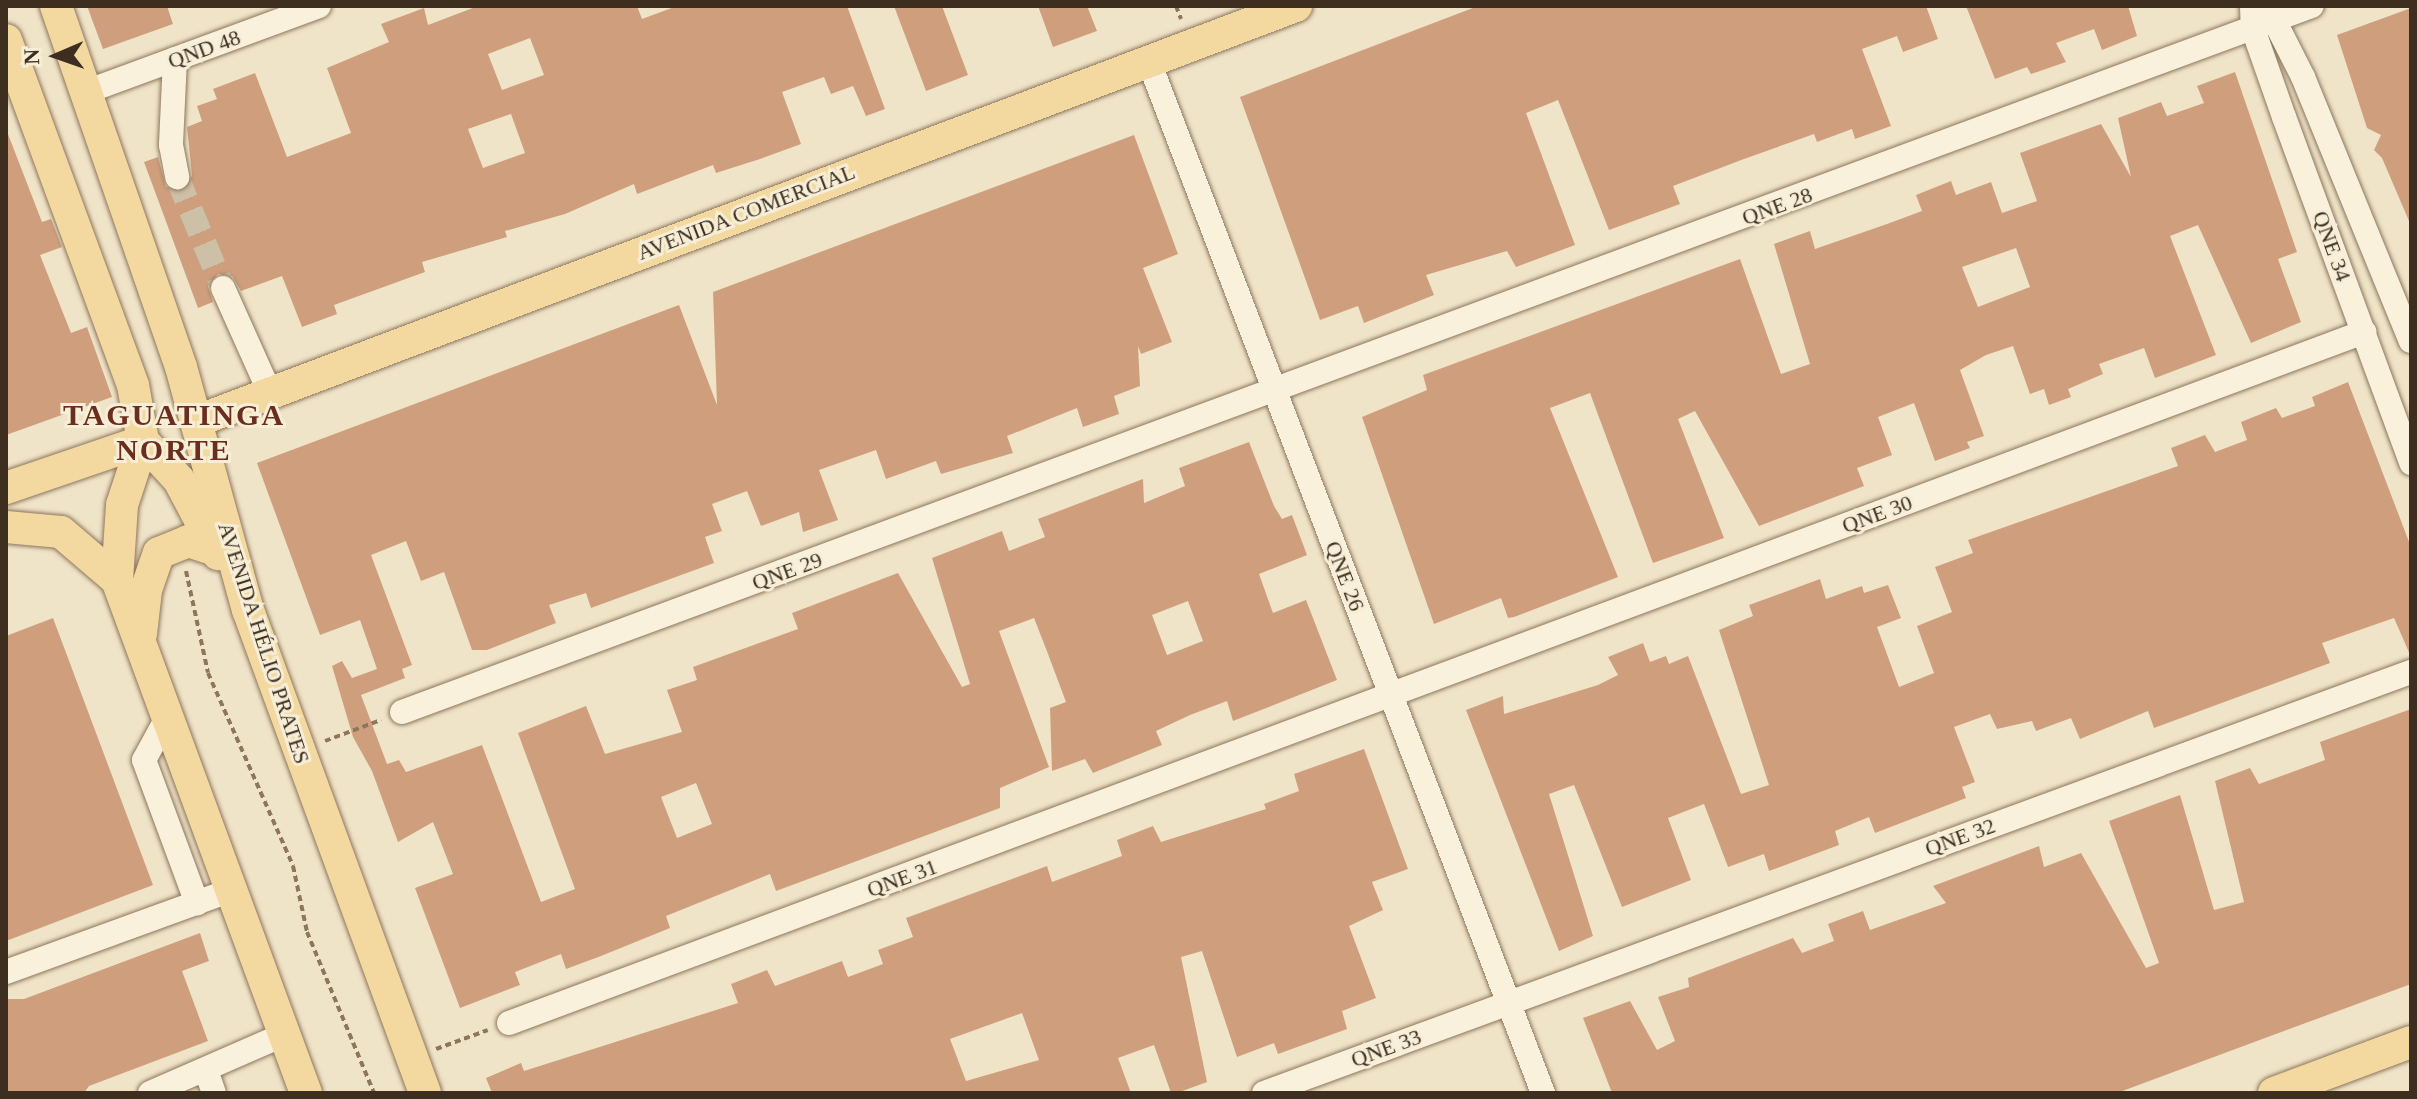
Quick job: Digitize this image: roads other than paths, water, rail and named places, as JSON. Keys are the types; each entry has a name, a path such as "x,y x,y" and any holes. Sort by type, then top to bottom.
{"main road":[{"name":"AVENIDA HÉLIO PRATES","path":"56,6 88,91 197,421 248,610 425,1093"},
{"name":"AVENIDA COMERCIAL","path":"197,421 1148,59 1296,6"},
{"path":"6,40 133,385 143,441 122,505 117,580 306,1093"},
{"path":"6,488 143,441"},
{"path":"143,441 179,480 248,610"},
{"path":"6,527 61,532 117,580"},
{"path":"140,642 146,590 159,553 188,541 216,550"},
{"path":"2274,1093 2411,1042"}],"street":[{"name":"QND 48","path":"88,91 319,6"},
{"name":"QNE 28","path":"1276,393 2253,17 2312,6"},
{"name":"QNE 34","path":"2272,12 2408,326"},
{"name":"QNE 34","path":"2253,17 2411,463"},
{"path":"175,59 171,145 177,177"},
{"name":"QNE 26","path":"1148,59 1543,1093"},
{"path":"223,288 270,393"},
{"name":"QNE 30","path":"1391,695 2364,332"},
{"name":"QNE 29","path":"402,712 1276,393"},
{"name":"QNE 32","path":"1508,1002 2411,672"},
{"name":"QNE 31","path":"509,1023 1391,695"},
{"path":"168,716 144,760 197,903"},
{"path":"6,972 231,890"},
{"name":"QNE 33","path":"1264,1093 1508,1002"},
{"path":"150,1093 285,1034"},
{"path":"206,1070 214,1093"}],"tunnel":[{"path":"177,177 223,288"}],"district":[{"name":"TAGUATINGA NORTE","path":"174,432"}]}
